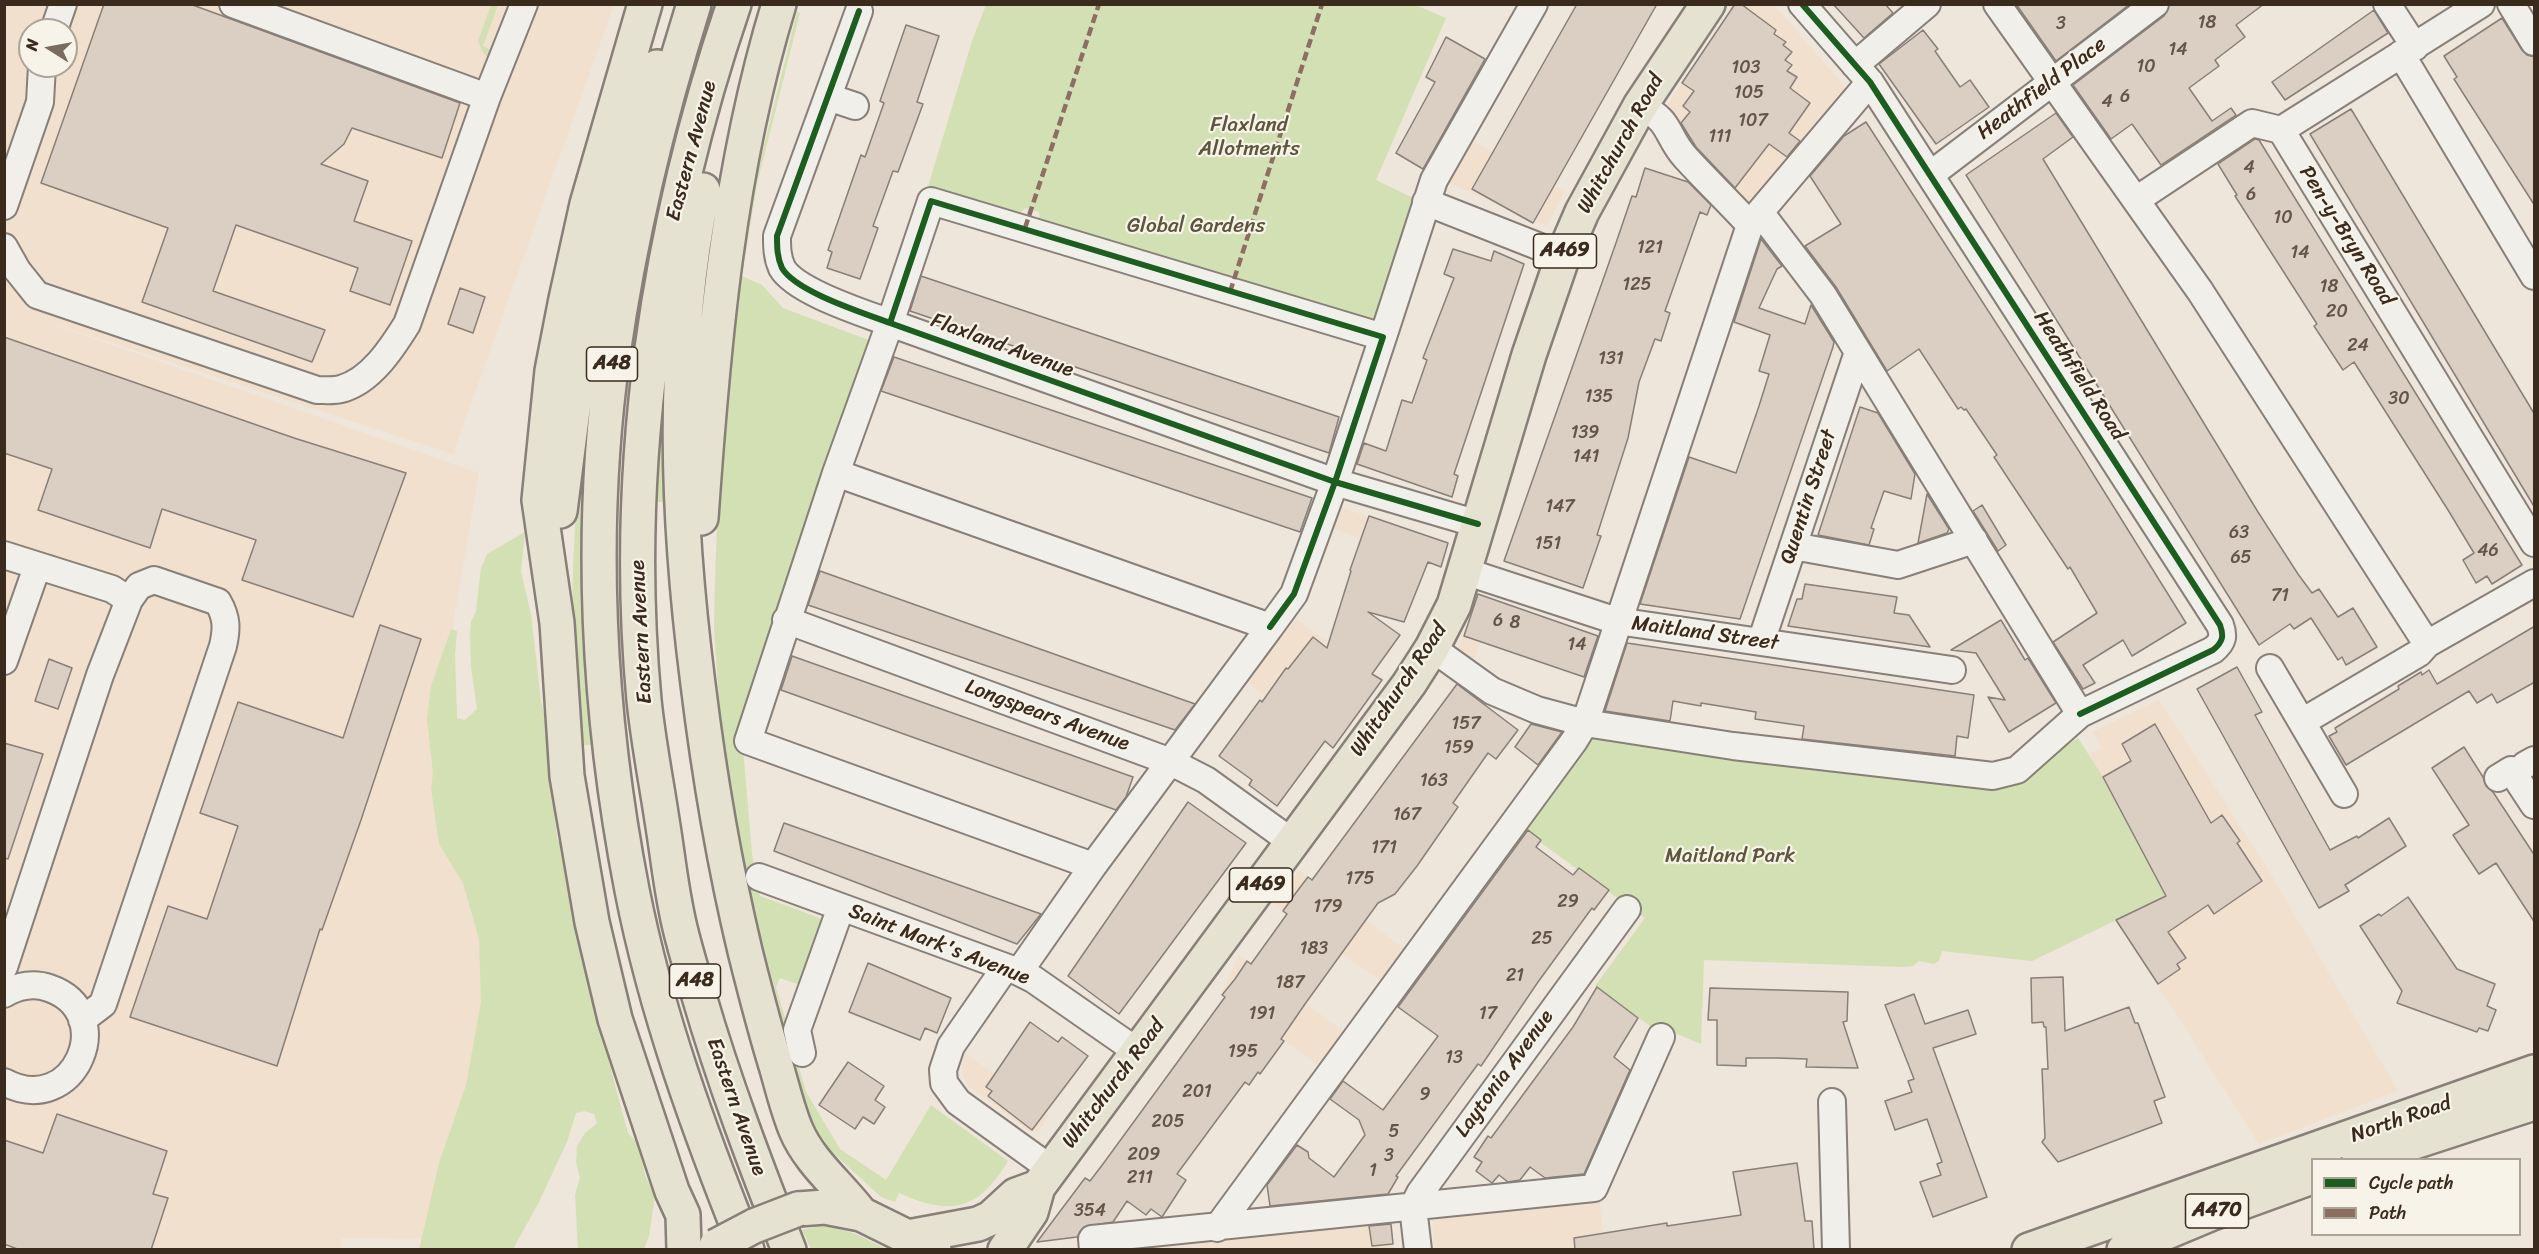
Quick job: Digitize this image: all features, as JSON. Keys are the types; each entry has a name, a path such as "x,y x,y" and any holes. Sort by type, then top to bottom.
{"main road":[{"path":"557,623 538,500 552,370 587,204 645,4"},
{"path":"684,4 643,97 624,148 602,244 563,474 557,623 567,776 592,922 615,1019 672,1191 683,1215 684,1250"},
{"name":"Eastern Avenue","path":"694,4 650,156 621,301 604,446 600,519 601,623 609,732 619,813 633,892 676,1056 705,1144 725,1248"},
{"name":"Eastern Avenue","path":"734,4 684,176 659,296 643,433 638,541 640,623 644,701 676,910 718,1057 744,1136 789,1250"},
{"path":"746,4 720,107 696,226 682,345 680,411 682,514 691,634 709,771 729,885 758,1006 796,1130 806,1149 861,1214"},
{"path":"691,634 715,348 727,242 750,118 779,4"},
{"name":"Whitchurch Road","path":"1005,1250 1030,1212 1044,1178 1409,684 1432,648 1454,605 1528,355 1563,256 1601,173 1640,106 1708,4"},
{"name":"North Road","path":"2029,1250 2535,1072"},
{"name":"North Road","path":"2365,1158 2535,1103"},
{"name":"Whitchurch Road","path":"921,1243 991,1218 1016,1195 1044,1178"},
{"name":"A470","path":"2124,1250 2210,1214 2311,1178"},
{"path":"668,1250 672,1191"},
{"path":"725,1248 754,1226 798,1209 825,1207 861,1214 921,1243"}],"street":[{"path":"233,4 487,97"},
{"path":"4,247 17,270 37,295 318,390 341,389 362,378 390,352 407,324 487,97 524,4"},
{"path":"1044,1178 958,1102 944,1083 943,1070 951,1046 1093,866 1294,594 1335,482 1434,180 1534,4"},
{"name":"Heathfield Road","path":"1802,4 1863,74 2224,634 2221,643 2213,650 2080,714"},
{"path":"1216,1228 1585,723 1617,621 1755,218 1863,74 1927,4"},
{"path":"1998,4 2200,291 2427,644"},
{"name":"Heathfield Place","path":"1930,175 2052,80 2155,4"},
{"path":"2387,4 2408,50 2535,276"},
{"path":"2136,200 2252,123 2281,130 2481,4"},
{"path":"2511,4 2535,42"},
{"name":"Flaxland Avenue","path":"859,11 777,236 777,253 782,267 790,277 802,286 846,307 890,323 1335,482 1478,524"},
{"path":"4,206 40,102 41,78"},
{"path":"828,97 855,106"},
{"path":"1432,648 1492,691 1538,710 1585,723 1733,746 1993,776 2017,770 2080,714 1823,295 1755,218 1684,156 1663,120 1656,113 1640,106"},
{"name":"Pen-y-Bryn Road","path":"2281,130 2535,543"},
{"path":"1093,866 748,741 786,620 931,201 1383,337"},
{"path":"1426,202 1563,256"},
{"name":"Quentin Street","path":"1761,642 1858,352"},
{"path":"836,473 1270,627"},
{"path":"1793,546 1898,565 1974,540"},
{"path":"4,555 112,590 129,600"},
{"path":"4,661 37,567"},
{"name":"Maitland Street","path":"1464,571 1617,621 1952,670"},
{"path":"4,967 100,675 129,600 139,586 154,580 218,602 226,617 227,630 103,1004 82,1020"},
{"path":"2302,722 2419,653 2427,644 2531,592"},
{"name":"Longspears Avenue","path":"786,620 1171,762 1206,780 1292,842"},
{"path":"2270,668 2344,794"},
{"path":"2498,778 2511,770 2535,805"},
{"name":"Saint Mark's Avenue","path":"759,877 1033,979 1138,1052"},
{"path":"799,1041 841,907"},
{"name":"Laytonia Avenue","path":"1413,1207 1420,1193 1469,1123 1627,909"},
{"path":"4,994 24,986 41,986 57,991 71,1002 82,1020 85,1034 84,1051 77,1067 65,1080 50,1088 33,1091 15,1088 4,1082"},
{"path":"1093,1250 1092,1239 1594,1188 1661,1037"},
{"path":"1832,1101 1836,1250"},
{"path":"1413,1207 1418,1250"}],"shaded area":[{"path":"4,5 614,5 453,454 26,315 479,473 453,624 457,722 517,947 432,1239 342,1238 340,1250 5,1249"},
{"path":"1736,5 1774,5 1853,96 1750,215 1663,111"},
{"path":"1466,137 1565,191 1547,226 1442,180"},
{"path":"1331,504 1448,543 1441,567 1324,525"},
{"path":"1478,594 1495,600 1471,669 1455,657"},
{"path":"1288,613 1382,680 1333,748 1241,677"},
{"path":"2159,700 2266,866 2398,1091 2259,1144 2116,920 2165,896 2090,755 2102,747 2092,732"},
{"path":"1299,870 1410,953 1386,985 1275,905"},
{"path":"1239,955 1349,1035 1323,1069 1221,994"},
{"path":"965,1053 1049,1115 1039,1131 1030,1132 968,1086 963,1076 962,1063"},
{"path":"1599,1193 1604,1249 1435,1249 1431,1212"},
{"path":"1390,1215 1393,1249 1114,1250"}],"green space":[{"name":"Flaxland Allotments","path":"1413,4 1446,18 1376,180 1417,200 1376,329 1040,224 1039,212 1025,208 1017,217 927,190 972,41 986,5"},
{"path":"491,5 498,5 483,46 494,51 493,61 483,53 478,41"},
{"path":"797,12 800,13 757,184 742,276 762,285 783,308 871,341 742,737 752,854 760,896 828,921 803,986 780,978 776,987 806,1092 840,1149 886,1180 931,1105 1008,1161 997,1178 974,1199 948,1206 934,1205 899,1193 895,1202 881,1197 829,1149 817,1132 808,1112 746,883 726,772 714,628 719,472 735,300 745,229 755,182"},
{"path":"663,386 670,386 669,502 655,502"},
{"path":"587,415 593,417 595,744 578,746 572,611 573,556"},
{"path":"525,532 521,572 531,614 541,701 551,746 552,793 557,838 569,862 571,906 617,1093 628,1133 638,1144 645,1175 655,1196 649,1236 644,1249 578,1249 575,1195 580,1178 576,1162 577,1146 585,1133 597,1123 594,1114 584,1111 576,1113 567,1142 538,1204 513,1249 419,1250 439,1163 466,1085 481,1002 479,939 463,883 439,844 431,788 433,773 427,719 431,686 451,629 457,631 455,655 457,718 465,720 477,709 471,667 470,636 471,622 476,611 481,568 487,554"},
{"name":"Maitland Park","path":"1596,734 2023,775 2078,738 2105,780 2166,896 2032,961 1942,951 1939,961 1934,964 1919,961 1913,966 1903,967 1704,960 1701,1044 1670,1031 1657,1031 1595,986 1645,918 1522,829 1516,800 1520,792 1589,737"},
{"path":"824,1225 856,1234 886,1249 811,1249 802,1230"}],"building":[{"path":"104,4 190,4 460,103 442,158 352,128 344,144 321,164 368,181 354,221 412,241 390,305 350,291 358,268 236,225 213,291 325,330 312,362 142,302 168,228 41,183"},
{"path":"1577,4 1657,4 1533,223 1472,189"},
{"path":"1735,4 1741,4 1776,30 1774,34 1786,42 1783,45 1792,52 1785,60 1792,65 1787,71 1797,77 1790,88 1810,103 1789,133 1800,141 1787,157 1769,144 1735,188 1696,147 1681,123 1690,112 1683,106 1694,91 1682,83"},
{"path":"1833,4 1885,4 1893,13 1864,38"},
{"path":"2016,4 2130,4 2056,61"},
{"path":"2170,4 2264,4 2236,25 2245,37 2215,60 2219,66 2189,88 2212,121 2231,108 2236,115 2161,165 2132,124 2111,139 2073,85 2164,16"},
{"path":"2374,10 2388,33 2285,100 2272,82"},
{"path":"2502,18 2522,50 2527,55 2535,57 2535,206 2454,79 2457,77 2444,56"},
{"path":"906,25 939,36 917,102 923,104 898,172 893,171 873,226 878,228 860,279 827,268 832,252 828,250 861,155 865,157 884,103 880,101"},
{"path":"1923,30 1938,49 1935,51 1960,87 1970,80 1989,107 1936,144 1879,64"},
{"path":"1446,37 1485,59 1423,169 1396,153 1435,82 1426,77"},
{"path":"2351,109 2535,415 2535,508 2310,134"},
{"path":"2056,113 2073,137 2043,159 2298,574 2312,593 2319,589 2338,617 2353,608 2377,647 2346,665 2342,657 2338,660 2311,618 2294,629 2290,624 2259,645 1966,175"},
{"path":"1866,122 2077,448 2186,623 2132,656 2123,640 2083,665 2095,683 2083,689 2053,642 2097,613 2070,567 2068,569 1994,457 1997,455 1966,409 1961,407 1958,409 1919,349 1887,371 1836,287 1805,246 1841,224 1810,176 1844,136"},
{"path":"2255,139 2259,140 2522,565 2492,584 2487,576 2476,583 2463,560 2474,553 2448,510 2354,362 2343,370 2314,326 2317,324 2235,196 2237,195 2218,164"},
{"path":"1645,168 1688,182 1711,205 1707,215 1700,212 1665,311 1670,313 1661,341 1655,339 1639,382 1628,438 1597,535 1601,536 1583,588 1504,561 1632,196 1636,197"},
{"path":"1761,239 1782,266 1777,269 1759,308 1805,324 1811,305 1834,342 1833,347 1740,619 1640,604 1689,457 1736,473 1759,406 1769,374 1759,371 1770,335 1734,322"},
{"path":"1453,249 1491,261 1494,251 1524,264 1454,474 1458,476 1452,497 1357,464 1364,443 1386,451 1402,400 1412,403 1427,360 1423,358 1454,278 1444,274"},
{"path":"921,276 1339,417 1329,453 910,311"},
{"path":"460,288 485,297 473,333 448,324"},
{"path":"4,337 294,438 406,473 353,617 242,580 256,540 162,509 150,548 38,510 52,469 4,453"},
{"path":"894,357 1312,498 1300,532 881,391"},
{"path":"1860,407 1878,413 1915,474 1911,499 1884,491 1871,528 1874,529 1869,545 1818,535"},
{"path":"1927,494 1949,529 1947,533 1918,543"},
{"path":"1982,505 2006,545 1998,551 1973,511"},
{"path":"1369,516 1448,543 1441,567 1428,562 1404,622 1368,612 1400,635 1372,674 1382,680 1333,748 1325,741 1277,806 1249,785 1252,780 1219,756 1260,700 1262,702 1286,668 1288,669 1313,637 1327,648"},
{"path":"820,571 1195,704 1175,730 808,605"},
{"path":"1805,584 1897,597 1894,613 1909,615 1930,647 1788,626 1797,599 1802,599"},
{"path":"1478,594 1598,636 1584,677 1464,636"},
{"path":"2001,620 2025,660 2028,658 2056,703 2009,732 1988,697 2005,700 1976,653 1951,650"},
{"path":"380,625 421,639 361,820 322,930 320,929 277,1066 130,1017 168,906 207,919 238,826 200,813 238,702 343,738"},
{"path":"2535,626 2535,682 2497,703 2492,694 2477,703 2469,691 2346,765 2329,736 2337,732 2335,728 2399,689 2398,686 2421,672 2422,675 2429,670 2437,684"},
{"path":"1627,643 1974,695 1968,738 1957,736 1955,756 1802,739 1804,726 1755,719 1756,712 1701,703 1701,706 1673,701 1670,721 1605,711"},
{"path":"792,656 1133,777 1126,797 1116,810 781,690"},
{"path":"49,659 72,668 58,709 35,701"},
{"path":"2237,667 2262,712 2255,715 2330,850 2357,836 2358,838 2389,818 2406,846 2345,885 2349,891 2319,908 2197,689"},
{"path":"1457,684 1518,730 1496,759 1488,753 1453,803 1458,807 1417,866 1395,894 1378,903 1305,1004 1281,1039 1284,1041 1260,1074 1258,1072 1249,1085 1245,1082 1177,1174 1186,1180 1162,1217 1151,1209 1146,1215 1127,1201 1113,1222 1084,1227 1077,1237 1037,1242 1085,1178 1090,1181 1103,1164 1225,997 1222,995 1247,961 1251,964 1287,914 1283,911 1295,894 1308,877 1312,880"},
{"path":"1531,724 1562,732 1538,765 1515,747"},
{"path":"2155,724 2211,823 2222,815 2240,841 2237,843 2262,881 2214,914 2208,905 2168,932 2186,958 2177,964 2180,969 2158,984 2116,920 2166,896 2103,777 2131,761 2122,744"},
{"path":"4,743 43,754 8,859 4,858"},
{"path":"2464,747 2483,777 2486,786 2493,792 2535,856 2535,923 2496,863 2479,874 2453,835 2469,825 2432,768"},
{"path":"1188,802 1246,843 1119,1014 1068,976"},
{"path":"784,823 1041,914 1017,944 774,851"},
{"path":"1528,830 1541,840 1536,847 1573,875 1579,868 1609,890 1594,910 1592,908 1481,1066 1478,1064 1396,1176 1398,1177 1388,1194 1270,1206 1267,1185 1297,1145 1308,1152 1309,1158 1334,1177 1365,1135 1359,1120 1330,1099 1343,1081 1383,1110 1438,1036 1398,1007"},
{"path":"2408,897 2457,969 2495,984 2487,1006 2496,1010 2488,1031 2479,1028 2477,1032 2397,1003 2402,991 2360,926 2379,914 2381,916"},
{"path":"868,963 951,998 937,1033 925,1028 920,1040 849,1012"},
{"path":"2063,977 2065,1031 2129,1007 2135,1023 2138,1023 2165,1097 2154,1101 2162,1123 2058,1162 2042,1142 2045,1138 2042,1069 2048,1069 2046,1027 2043,1022 2032,1023 2031,978"},
{"path":"1597,987 1638,1018 1614,1057 1630,1070 1584,1174 1545,1178 1530,1167 1520,1180 1508,1182 1499,1175 1492,1183 1476,1171 1482,1162 1474,1157 1488,1136 1491,1138 1573,1027"},
{"path":"1710,988 1848,992 1847,1021 1843,1022 1858,1068 1806,1067 1807,1059 1777,1058 1746,1058 1746,1066 1717,1065 1717,1020 1708,1020"},
{"path":"1914,994 1925,1024 1968,1010 1976,1034 1933,1048 1987,1197 1933,1217 1920,1182 1941,1175 1937,1164 1942,1162 1927,1119 1895,1130 1885,1101 1912,1092 1908,1081 1914,1079 1885,1005"},
{"path":"1030,1022 1058,1042 1062,1037 1088,1056 1032,1130 988,1096 992,1091 986,1087"},
{"path":"848,1062 884,1086 875,1100 885,1107 874,1124 863,1117 855,1129 819,1105"},
{"path":"57,1114 167,1151 153,1194 168,1198 151,1250 20,1250 4,1244 4,1140 43,1153"},
{"path":"1797,1163 1805,1221 1812,1221 1814,1250 1575,1250 1574,1238 1667,1223 1667,1226 1741,1215 1733,1172"},
{"path":"1391,1224 1393,1244 1372,1246 1369,1226"}],"marked path":[{"path":"1025,228 1099,4"},
{"path":"1230,292 1322,4"}],"cycle path":[{"path":"1802,4 1870,82 2220,625 2222,639 2213,650 2080,714"},
{"path":"859,11 777,236 779,260 782,268 790,277 832,301 890,323 1335,482 1478,524"},
{"path":"890,323 931,201 1383,337 1335,482 1294,594 1270,627"}],"park label":[{"name":"Global Gardens","path":"1196,227"}]}
